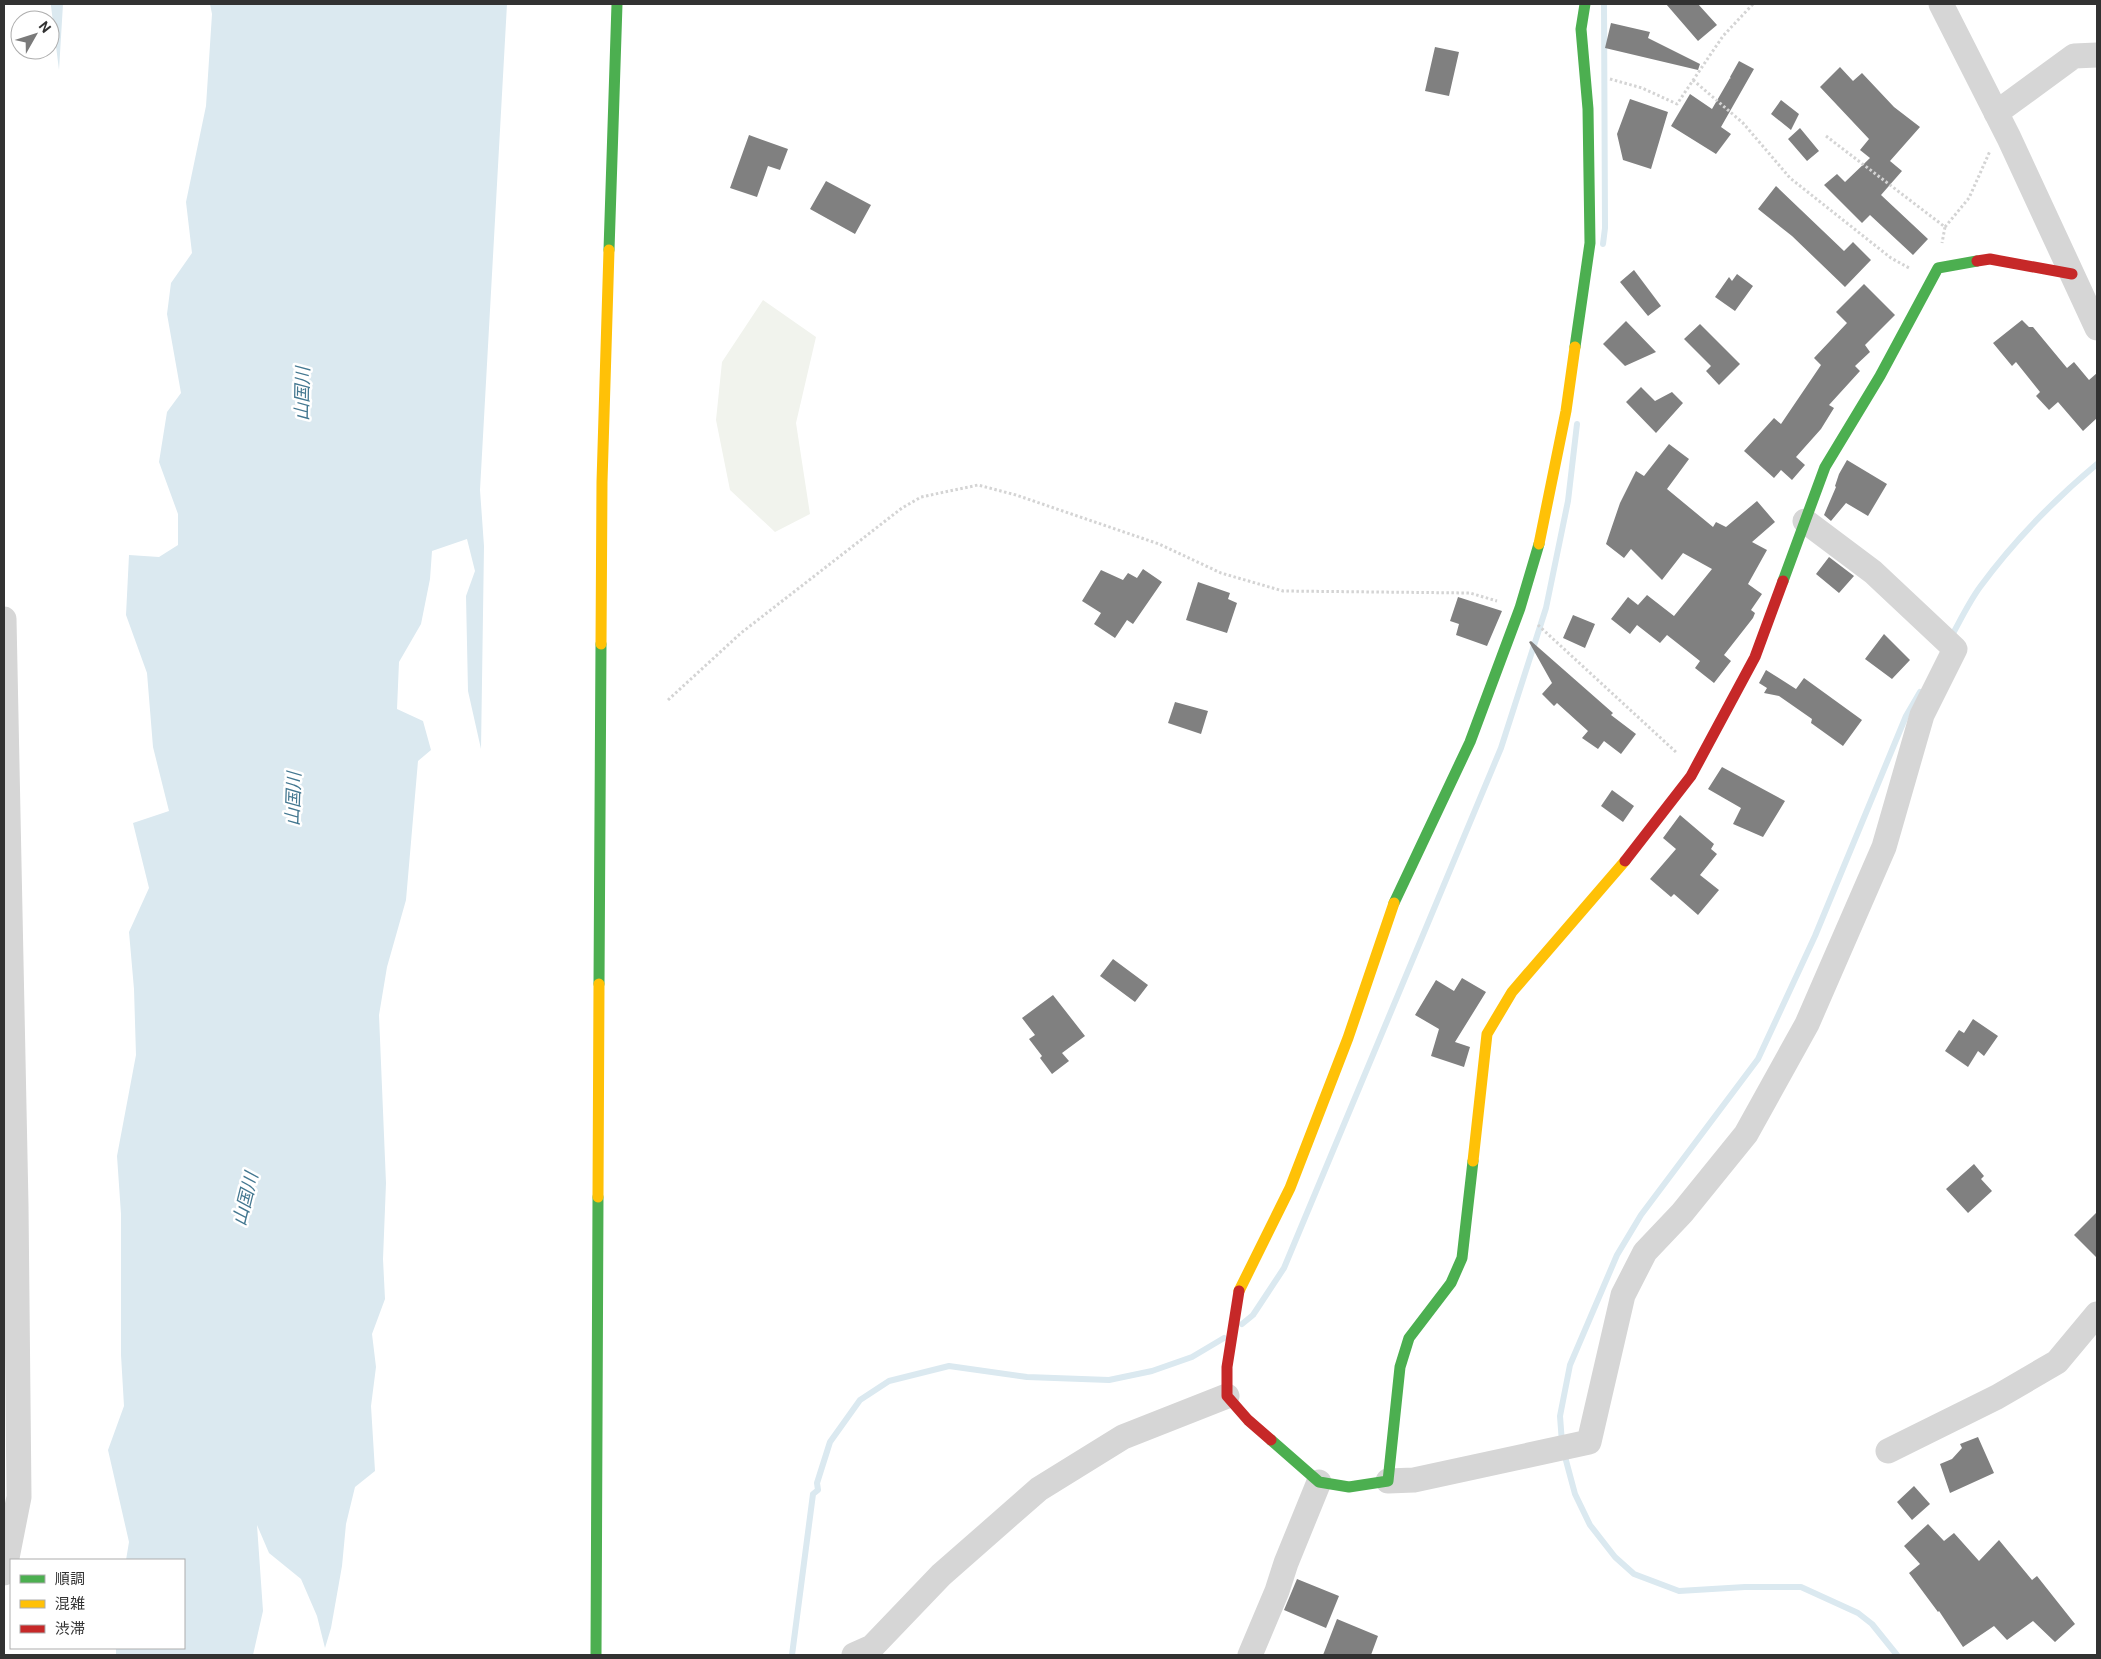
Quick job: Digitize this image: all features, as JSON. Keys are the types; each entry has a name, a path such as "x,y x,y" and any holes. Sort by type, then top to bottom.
{"street":[{"path":"596,1655 602,492 617,4"},
{"path":"1584,4 1581,29 1588,109 1590,244 1561,440 1542,536 1520,608 1470,742 1395,900 1348,1038 1290,1188 1238,1294 1227,1367 1228,1396 1248,1420 1319,1482 1349,1487 1388,1481 1414,1480 1589,1442 1623,1295 1645,1252 1682,1213 1746,1134 1807,1024 1884,847 1922,715 1955,649 1873,572 1806,522"},
{"path":"1941,4 1999,119 2097,328"},
{"path":"1999,119 2074,56 2097,54"},
{"path":"1388,1481 1402,1360 1410,1338 1451,1283 1462,1258 1487,1034 1512,992 1605,887 1691,776 1755,656 1825,467 1880,376 1938,268 1990,260 2072,274"},
{"path":"4,619 16,1205 19,1497 4,1573"},
{"path":"1888,1451 1997,1397 2057,1362 2097,1314"},
{"path":"854,1655 872,1647 941,1575 1039,1489 1123,1437 1228,1396"},
{"path":"1250,1655 1278,1591 1286,1562 1319,1482"}],"path":[{"path":"1585,72 1642,88 1677,104 1723,36 1753,4"},
{"path":"1693,80 1743,123 1790,178 1891,258 1931,280"},
{"path":"1938,268 1945,227 1969,198 1999,119"},
{"path":"1826,136 1945,227"},
{"path":"668,700 742,633 902,508 922,497 978,485 1016,495 1159,544 1221,572 1283,591 1470,593 1520,608 1689,764 1691,776"}],"shaded area":[{"path":"763,300 816,337 796,423 810,514 775,532 730,490 716,420 722,362"}],"water":[{"path":"51,4 63,4 60,54 60,10 52,10"},
{"name":"山国川","path":"210,4 507,4 480,490 484,546 481,749 468,691 466,596 475,571 467,539 432,551 430,579 421,624 399,662 397,709 423,721 431,750 418,761 406,900 387,967 379,1015 386,1183 383,1259 385,1299 372,1334 376,1367 371,1406 375,1471 355,1487 346,1524 342,1566 331,1628 325,1648 317,1616 301,1579 269,1553 257,1525 263,1611 253,1655 116,1655 116,1649 185,1649 185,1559 126,1559 129,1542 108,1450 124,1406 121,1355 121,1214 117,1156 136,1055 134,989 129,932 149,888 133,823 169,811 153,747 147,673 126,615 129,555 159,557 178,545 178,514 159,462 167,412 181,393 167,314 171,283 192,253 186,202 206,106 212,14"}],"building":[{"path":"1666,4 1698,4 1717,25 1698,41"},
{"path":"1611,23 1650,32 1648,38 1700,64 1698,70 1605,48"},
{"path":"1435,47 1459,52 1449,96 1425,91"},
{"path":"1739,61 1754,69 1721,127 1731,134 1716,154 1671,126 1690,94 1712,109 1731,79 1730,77"},
{"path":"1840,67 1853,81 1862,73 1894,107 1920,127 1890,161 1902,171 1881,195 1928,239 1913,255 1870,215 1862,223 1824,185 1837,174 1845,182 1870,158 1860,150 1869,139 1820,87"},
{"path":"1630,99 1668,112 1651,169 1623,160 1617,134"},
{"path":"1781,100 1799,114 1791,130 1771,114"},
{"path":"1800,128 1819,151 1807,161 1788,139"},
{"path":"749,135 788,149 780,170 768,166 757,197 730,188"},
{"path":"826,181 871,205 855,234 810,209"},
{"path":"1776,186 1844,251 1853,242 1871,260 1845,287 1792,236 1758,209"},
{"path":"1634,270 1661,306 1648,316 1620,282"},
{"path":"1737,274 1753,286 1735,311 1715,297 1729,277 1732,281"},
{"path":"1864,284 1895,315 1865,345 1870,352 1855,366 1860,371 1829,405 1834,408 1821,429 1796,457 1805,465 1792,480 1781,470 1774,478 1744,451 1774,418 1781,424 1821,365 1814,358 1847,323 1836,312"},
{"path":"2022,320 2029,327 2033,327 2067,368 2074,362 2089,380 2097,373 2097,418 2083,431 2058,402 2049,410 2036,396 2040,392 2016,362 2012,366 1993,343"},
{"path":"1626,321 1656,352 1625,366 1603,344"},
{"path":"1700,324 1740,364 1719,385 1706,371 1711,366 1684,339"},
{"path":"1641,387 1655,401 1672,392 1683,403 1656,433 1626,402"},
{"path":"1669,444 1689,459 1667,489 1713,527 1716,522 1726,527 1757,501 1775,522 1752,542 1767,550 1748,584 1762,594 1751,610 1755,613 1753,618 1724,655 1731,661 1714,683 1695,668 1700,661 1667,635 1660,643 1637,625 1630,634 1611,619 1628,597 1638,605 1647,595 1674,616 1712,569 1683,553 1662,580 1631,549 1624,558 1606,544 1620,503 1636,471 1644,476"},
{"path":"1847,460 1887,484 1868,516 1846,503 1831,521 1824,515 1836,487 1839,474"},
{"path":"1829,557 1854,576 1839,593 1816,574"},
{"path":"1143,569 1162,582 1133,624 1127,620 1115,638 1094,624 1101,613 1082,601 1101,570 1123,580 1128,573 1137,578"},
{"path":"1198,582 1230,593 1228,599 1237,603 1227,633 1186,620"},
{"path":"1458,597 1502,611 1487,646 1456,635 1459,624 1450,621"},
{"path":"1573,615 1595,624 1585,648 1563,638"},
{"path":"1884,634 1910,660 1892,679 1865,659"},
{"path":"1531,641 1613,713 1611,715 1636,734 1621,754 1604,741 1598,749 1582,738 1588,731 1557,703 1554,706 1542,694 1552,683 1529,642"},
{"path":"1766,670 1796,689 1804,678 1862,720 1843,746 1811,723 1812,719 1779,696 1764,693 1767,688 1759,683"},
{"path":"1175,702 1208,711 1201,734 1168,723"},
{"path":"1722,767 1785,801 1763,837 1733,824 1741,808 1708,789"},
{"path":"1612,790 1634,806 1623,822 1601,806"},
{"path":"1680,815 1714,844 1711,849 1717,854 1700,875 1719,890 1698,915 1674,894 1671,897 1650,879 1676,849 1663,838"},
{"path":"1113,959 1148,985 1135,1002 1100,976"},
{"path":"1462,978 1486,992 1455,1042 1470,1047 1464,1067 1431,1056 1439,1029 1415,1015 1436,980 1454,991"},
{"path":"1053,995 1085,1036 1062,1053 1069,1061 1052,1074 1040,1058 1042,1056 1029,1039 1035,1035 1022,1018"},
{"path":"1973,1019 1998,1036 1984,1056 1978,1051 1968,1067 1945,1051 1959,1030 1964,1033"},
{"path":"1974,1164 1984,1176 1981,1179 1992,1191 1968,1213 1946,1189"},
{"path":"2097,1212 2097,1258 2074,1235"},
{"path":"1978,1437 1994,1473 1950,1493 1940,1464 1952,1459 1962,1448 1960,1444"},
{"path":"1914,1486 1930,1504 1912,1520 1897,1502"},
{"path":"1928,1524 1944,1541 1954,1533 1979,1561 1999,1540 2032,1580 2037,1576 2075,1624 2055,1642 2033,1621 2007,1640 1994,1626 1963,1647 1939,1611 1909,1573 1920,1564 1904,1546"},
{"path":"1297,1579 1339,1596 1326,1628 1284,1610"},
{"path":"1337,1619 1378,1636 1371,1655 1323,1655"}],"waterway":[{"path":"1603,244 1605,228 1604,4"},
{"path":"1242,1324 1253,1315 1284,1268 1501,748 1546,608 1568,501 1577,424"},
{"path":"1951,637 1968,605 2006,554 2065,492 2097,464"},
{"path":"1562,1443 1560,1416 1570,1365 1617,1255 1641,1215 1758,1059 1815,936 1906,716 1920,692"},
{"path":"792,1655 813,1494 818,1490 817,1483 830,1442 860,1400 889,1381 949,1366 1027,1377 1109,1380 1152,1371 1192,1357 1224,1338"},
{"path":"1564,1453 1575,1494 1590,1525 1615,1557 1634,1574 1679,1591 1745,1587 1801,1587 1858,1613 1872,1624 1897,1655"}],"traffic: fast":[{"path":"609,250 617,4"},
{"path":"1575,347 1590,243 1588,109 1581,29 1585,4"},
{"path":"1783,581 1825,467 1880,376 1938,268 1977,261"},
{"path":"1394,903 1470,742 1520,608 1539,544"},
{"path":"599,984 601,644"},
{"path":"1271,1440 1319,1482 1349,1487 1388,1481 1400,1367 1409,1338 1451,1283 1462,1258 1473,1161"},
{"path":"596,1655 598,1197"}],"traffic: slow":[{"path":"601,644 602,482 609,250"},
{"path":"1539,544 1566,411 1575,347"},
{"path":"1473,1161 1487,1034 1512,992 1625,861"},
{"path":"1239,1291 1290,1188 1348,1038 1394,903"},
{"path":"598,1197 599,984"}],"traffic: jam":[{"path":"1977,261 1990,259 2072,274"},
{"path":"1625,861 1691,776 1755,657 1783,581"},
{"path":"1239,1291 1227,1367 1227,1396 1248,1420 1271,1440"}]}
